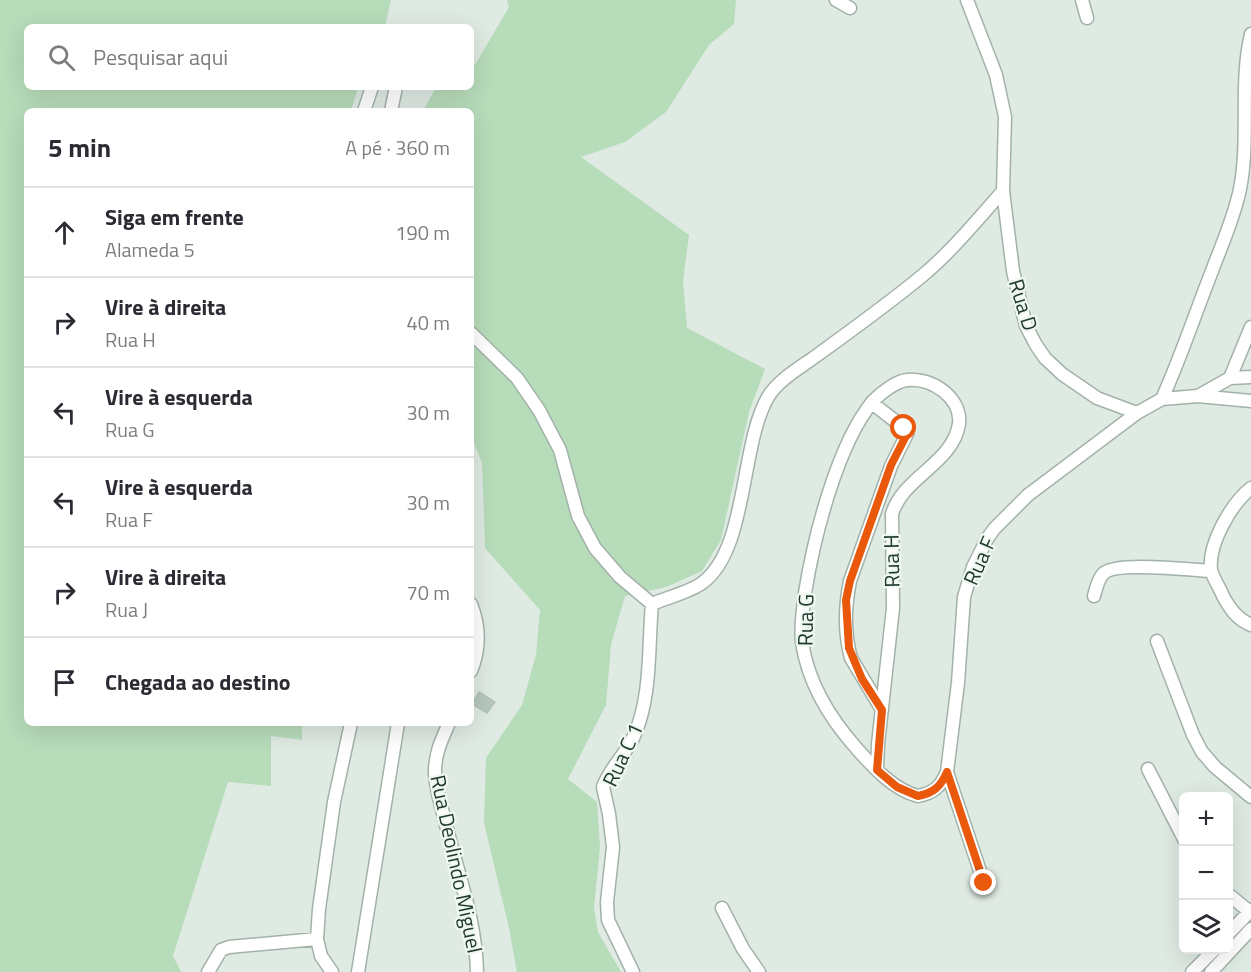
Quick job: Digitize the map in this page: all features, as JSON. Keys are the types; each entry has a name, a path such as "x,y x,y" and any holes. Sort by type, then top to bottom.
{"street":[{"path":"836,0 850,8"},
{"name":"Rua D","path":"968,0 996,75 1005,117 1003,190 1013,272 1026,326 1045,358 1062,374 1097,398 1137,413"},
{"path":"1082,0 1087,18"},
{"path":"1251,34 1246,54 1244,141 1240,187 1230,227 1162,399 1198,396 1251,401"},
{"path":"365,108 371,90"},
{"path":"392,108 395,90"},
{"path":"474,336 517,378 539,410 560,450 578,516 596,548 620,576 652,604 701,584 714,571 725,554 738,514 760,415 769,395 790,375 924,275 960,239 1003,190"},
{"path":"1230,378 1246,354 1251,327"},
{"path":"1198,396 1230,378 1251,377"},
{"name":"Rua H","path":"873,403 890,387 905,380 921,380 932,383 945,392 955,403 959,421 956,438 898,500 892,514 893,608 877,770"},
{"name":"Rua F","path":"947,772 958,683 964,597 973,567 987,538 1003,519 1029,495 1137,413 1162,399"},
{"path":"873,403 904,428 907,434 891,465 850,581 846,600 851,658 882,710"},
{"name":"Rua G","path":"873,403 852,435 821,516 809,565 801,621 804,654 815,686 830,717 852,744 897,787 910,794 927,795 943,783 947,772"},
{"path":"1251,489 1237,502 1223,524 1214,549 1211,571 1228,606 1235,615 1251,625"},
{"path":"1094,596 1102,574 1112,568 1161,567 1211,571"},
{"name":"Rua C 1","path":"633,972 608,920 607,902 613,847 611,822 603,787 634,737 640,720 647,676 652,604"},
{"path":"474,616 479,637 474,664"},
{"path":"1157,641 1193,735 1202,752 1215,768 1251,797"},
{"path":"332,972 321,956 317,939 326,851 350,726"},
{"path":"358,972 362,959 398,726"},
{"name":"Rua Deolindo Miguel","path":"448,726 439,745 435,773 453,853 466,893 476,946 477,972"},
{"path":"1148,769 1179,829"},
{"path":"947,772 984,883"},
{"path":"1233,898 1250,911 1233,929"},
{"path":"722,908 743,949 759,972"},
{"path":"1211,972 1251,929"},
{"path":"208,972 221,950 229,947 317,939"},
{"path":"1192,972 1210,954"}],"green space":[{"path":"0,0 391,0 386,24 24,24 24,90 357,90 352,108 24,108 24,726 302,726 302,740 271,736 271,786 228,782 173,956 181,972 0,972"},
{"path":"507,0 736,0 734,24 709,45 666,112 625,142 581,157 689,235 683,281 687,328 765,369 749,412 721,540 702,571 666,587 625,596 611,645 606,705 568,779 597,802 600,847 594,908 598,932 621,972 517,972 484,823 486,758 522,705 536,655 540,610 485,548 482,463 474,443 474,108 425,108 434,90 474,90 474,65 509,7"}],"building":[{"path":"479,692 495,702 487,713 474,705"}],"route":[{"path":"904,428 907,434 905,440 891,465 850,581 846,600 849,648 851,658 862,679 882,710 877,770 897,787 918,796 927,795 936,790 943,783 947,772 984,883"}]}
